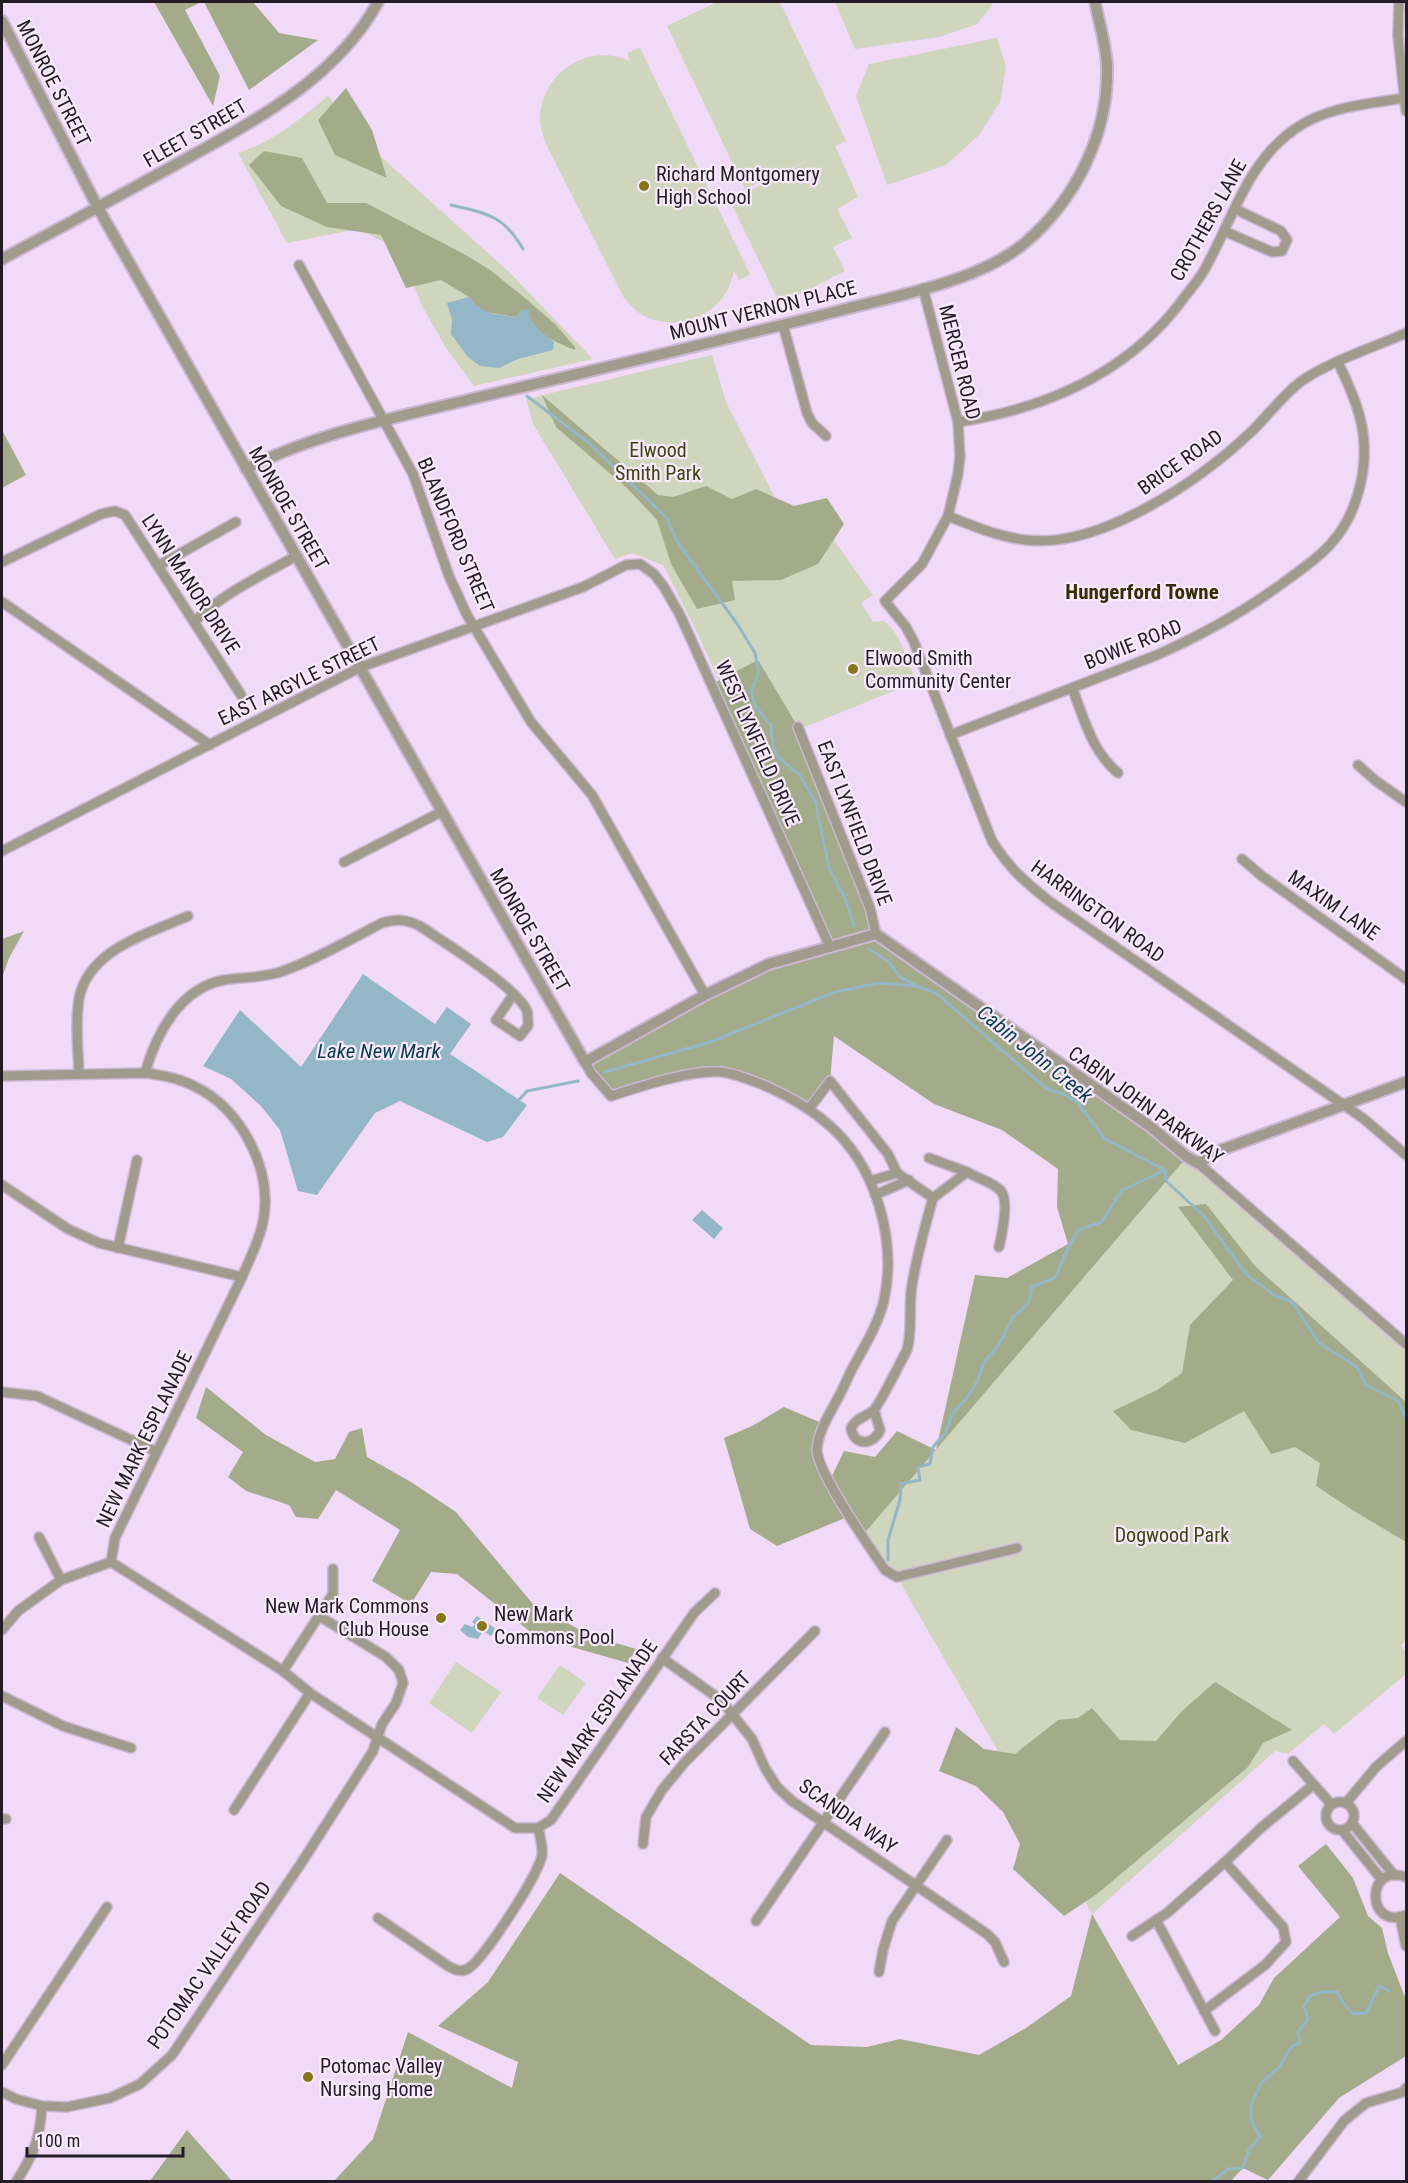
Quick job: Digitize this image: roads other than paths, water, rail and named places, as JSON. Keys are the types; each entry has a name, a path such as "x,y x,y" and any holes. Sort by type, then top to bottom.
{"street":[{"name":"FLEET STREET","path":"2,259 252,122 298,91 327,67 345,48 378,2"},
{"name":"MOUNT VERNON PLACE","path":"246,469 287,449 385,420 783,325 923,288 984,268 1023,244 1048,222 1079,178 1094,146 1106,96 1107,64 1095,2"},
{"path":"1399,2 1398,36 1407,111"},
{"name":"MONROE STREET","path":"2,21 98,208 591,1073 611,1096 678,1077 719,1072 743,1076 800,1102 830,1126 850,1148 870,1181 880,1208 886,1243 887,1272 884,1300 867,1346 851,1370 822,1433 817,1450 829,1483 885,1570 897,1577 1017,1548"},
{"name":"CROTHERS LANE","path":"958,422 997,416 1041,403 1089,382 1120,361 1148,338 1175,310 1206,268 1254,172 1268,152 1295,128 1329,112 1404,98"},
{"path":"1224,231 1272,252 1282,251 1286,246 1287,240 1281,231 1235,209"},
{"name":"BLANDFORD STREET","path":"298,265 413,474 449,576 467,615 531,722 592,795 705,995"},
{"name":"MERCER ROAD","path":"885,601 922,564 948,516 958,474 960,456 958,422 923,288"},
{"path":"783,325 807,412 812,423 826,436"},
{"name":"BRICE ROAD","path":"948,516 1002,536 1028,541 1061,540 1096,531 1145,509 1224,456 1298,384 1313,373 1407,333"},
{"name":"BOWIE ROAD","path":"950,735 1157,655 1231,619 1321,555 1340,533 1352,510 1361,480 1364,445 1361,422 1354,396 1338,362"},
{"name":"LYNN MANOR DRIVE","path":"5,561 101,514 115,512 125,515 241,694"},
{"path":"158,566 236,522"},
{"path":"194,622 226,596 296,556"},
{"name":"EAST ARGYLE STREET","path":"2,851 361,667 583,587 626,565 640,564"},
{"name":"WEST LYNFIELD DRIVE","path":"640,564 654,574 680,615 830,947"},
{"name":"HARRINGTON ROAD","path":"885,601 906,627 914,642 992,841 1017,876 1049,902 1364,1119 1407,1155"},
{"path":"2,602 210,745"},
{"path":"1072,688 1097,751 1118,773"},
{"name":"EAST LYNFIELD DRIVE","path":"798,727 870,908 876,934"},
{"path":"1358,765 1376,781 1407,802"},
{"path":"344,862 441,812"},
{"name":"MAXIM LANE","path":"1242,859 1262,876 1407,979"},
{"path":"79,1073 77,1016 79,997 87,977 102,959 117,948 188,916"},
{"path":"145,1073 158,1036 192,993 222,980 280,972 392,920 411,921 420,926 481,967 513,994"},
{"path":"585,1062 705,995 769,964 876,934"},
{"name":"CABIN JOHN PARKWAY","path":"876,934 1151,1127 1187,1157 1198,1163 1407,1344"},
{"name":"NEW MARK ESPLANADE","path":"2,1076 145,1073 162,1075 194,1086 224,1107 249,1140 257,1157 264,1184 264,1216 260,1233 242,1277 115,1538 111,1562 283,1671 310,1693 515,1828 538,1828 551,1820 694,1613 715,1593"},
{"path":"809,1109 830,1081 888,1154 897,1173 933,1198"},
{"path":"1198,1163 1221,1150 1344,1107 1407,1082"},
{"path":"929,1158 967,1172 999,1188 1005,1204 999,1247"},
{"path":"118,1248 137,1160"},
{"path":"874,1410 907,1350 910,1340 912,1286 933,1198 967,1172"},
{"path":"870,1181 897,1173"},
{"path":"875,1195 909,1180"},
{"path":"2,1185 68,1229 99,1243 242,1277"},
{"path":"2,1392 37,1396 157,1452"},
{"path":"39,1537 61,1580"},
{"path":"2,1630 18,1611 61,1580 111,1562"},
{"path":"283,1671 333,1594 333,1569"},
{"name":"POTOMAC VALLEY ROAD","path":"2,2092 16,2099 42,2106 67,2107 110,2098 140,2084 172,2055 302,1862 373,1751 381,1724 396,1703 403,1683 399,1670 386,1657 319,1616"},
{"name":"FARSTA COURT","path":"643,1844 646,1816 685,1762 815,1631"},
{"name":"SCANDIA WAY","path":"662,1658 721,1700 752,1739 765,1768 777,1787 792,1801 987,1934 995,1942 1004,1962"},
{"path":"234,1810 310,1693"},
{"path":"2,1696 63,1726 131,1748"},
{"path":"756,1921 885,1732"},
{"path":"1346,1803 1376,1767 1407,1741"},
{"path":"1293,1761 1332,1804"},
{"path":"1132,1936 1156,1920 1313,1785"},
{"path":"1346,1803 1353,1812 1352,1823 1347,1829 1332,1829 1325,1815 1332,1804 1346,1803"},
{"path":"1352,1823 1394,1875"},
{"path":"378,1918 448,1966 457,1971 468,1970 481,1957 535,1874 542,1855 538,1828"},
{"path":"1342,1830 1382,1880"},
{"path":"879,1972 892,1921 947,1840"},
{"path":"1204,2011 1265,1965 1286,1942 1283,1927 1225,1862"},
{"path":"1407,1877 1394,1875 1382,1880 1375,1892 1377,1905 1386,1915 1403,1916 1407,1946"},
{"path":"2,2065 107,1907"},
{"path":"1156,1920 1215,2031"},
{"path":"1298,2181 1344,2121 1366,2103 1403,2092 1407,2088"},
{"path":"16,2181 28,2163 40,2133 42,2106"}],"water":[{"path":"469,297 479,307 496,314 516,317 522,310 529,309 529,315 534,324 554,342 553,350 518,359 499,368 480,366 468,357 451,334 452,320 447,303"},
{"name":"Lake New Mark","path":"363,974 435,1024 447,1007 471,1024 450,1054 527,1105 503,1137 487,1142 400,1101 375,1113 317,1195 298,1191 280,1130 261,1106 231,1079 203,1066 240,1010 301,1067"},
{"path":"702,1210 723,1228 714,1239 692,1220"},
{"name":"New Mark Commons Pool","path":"477,1616 496,1629 491,1636 483,1631 478,1639 468,1637 460,1630 465,1624 472,1627 475,1624 472,1622"}],"waterway":[{"path":"451,205 493,218 509,229 523,249"},
{"path":"527,396 589,443 667,518 678,543 738,625 755,653 759,674 751,690 755,706 771,725 773,746 779,758 799,774 815,801 829,867 847,902 854,926"},
{"path":"869,949 888,961 900,977 914,984"},
{"name":"Cabin John Creek","path":"605,1072 710,1042 835,992 879,983 917,986 936,993 1047,1089 1064,1094 1078,1103 1105,1139 1165,1170 1166,1181 1204,1216 1246,1274 1274,1295 1292,1302 1319,1343 1357,1367 1366,1385 1398,1401 1406,1418"},
{"name":"Cabin John Creek","path":"518,1101 527,1091 578,1081"},
{"path":"888,1560 888,1540 900,1500 901,1484 920,1480 918,1467 930,1464 933,1447 945,1433 953,1413 967,1398 977,1382 984,1362 998,1346 1014,1316 1028,1304 1032,1287 1056,1277 1078,1230 1102,1222 1121,1191 1165,1170"},
{"path":"1212,2182 1228,2169 1243,2168 1249,2149 1260,2137 1251,2119 1251,2105 1261,2083 1280,2066 1291,2047 1300,2043 1298,2032 1308,2019 1304,2006 1311,1995 1337,1992 1353,2014 1366,2013 1379,1986 1389,1991"}],"place":[{"name":"Richard Montgomery High School","path":"644,186"},
{"name":"Elwood Smith Community Center","path":"853,669"},
{"name":"New Mark Commons Club House","path":"441,1618"},
{"name":"New Mark Commons Pool","path":"482,1626"},
{"name":"Potomac Valley Nursing Home","path":"308,2077"}],"district":[{"name":"Hungerford Towne","path":"1142,592"}],"park label":[{"name":"Elwood Smith Park","path":"658,462"},
{"name":"Dogwood Park","path":"1172,1535"}]}
